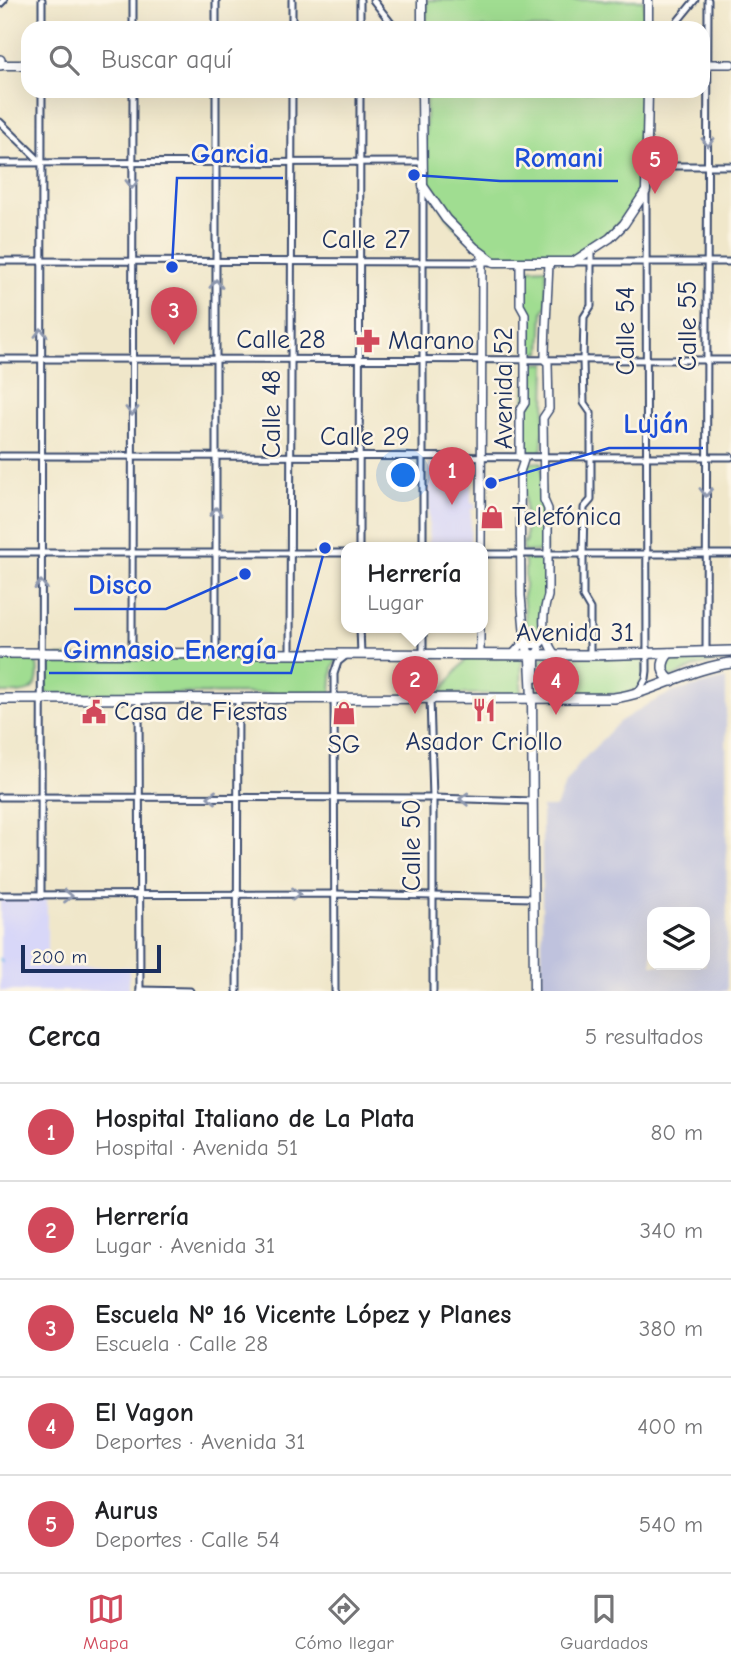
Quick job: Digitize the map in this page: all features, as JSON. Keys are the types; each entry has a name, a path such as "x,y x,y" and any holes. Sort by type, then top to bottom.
{"highway":[{"name":"Avenida 31","path":"0,653 590,655 731,651"},
{"path":"669,653 663,660 663,669 666,677 672,681"},
{"path":"0,699 614,698 637,694 700,670 731,663"}],"main road":[{"path":"422,0 422,21"},
{"path":"648,0 648,21"},
{"path":"0,63 21,64"},
{"path":"422,98 423,186 446,219 487,260"},
{"name":"Calle 54","path":"646,191 648,98"},
{"path":"573,262 591,252 624,224 646,191"},
{"name":"Calle 27","path":"487,260 573,262"},
{"path":"525,641 528,644 539,644 545,638"},
{"name":"Avenida 52","path":"533,654 545,638"},
{"name":"Avenida 52","path":"525,641 533,654 534,991"}],"street":[{"path":"0,4 4,0"},
{"path":"42,0 42,21"},
{"path":"133,0 133,21"},
{"path":"216,0 216,21"},
{"path":"292,0 292,21"},
{"path":"360,0 360,21"},
{"path":"373,0 390,21"},
{"path":"678,21 695,0"},
{"name":"Calle 55","path":"707,21 708,0"},
{"path":"710,64 731,64"},
{"path":"40,896 42,98"},
{"path":"132,653 133,98"},
{"path":"216,98 216,653"},
{"name":"Calle 48","path":"290,653 292,98"},
{"path":"359,542 360,98"},
{"name":"Calle 55","path":"706,98 706,652"},
{"path":"0,122 42,163"},
{"path":"0,163 422,162"},
{"path":"648,166 731,166"},
{"path":"423,186 423,542"},
{"name":"Calle 54","path":"637,694 646,679 647,654 646,191"},
{"path":"590,655 590,609 583,597 583,554 584,508 591,500 590,413 584,403 583,360 584,317 591,306 591,252"},
{"path":"481,542 482,272 487,260"},
{"name":"Calle 27","path":"0,261 487,260"},
{"name":"Avenida 52","path":"520,262 520,305 525,314 525,403 520,411 520,457 524,460 520,472 520,554 525,641"},
{"name":"Avenida 52","path":"545,638 548,509 544,500 543,418 549,409 545,315 548,307 549,262"},
{"name":"Calle 27","path":"573,262 731,262"},
{"name":"Calle 28","path":"0,359 731,360"},
{"name":"Calle 29","path":"0,456 731,457"},
{"path":"0,553 341,554"},
{"path":"488,554 731,554"},
{"path":"360,633 361,654"},
{"path":"423,633 423,654"},
{"path":"480,633 480,654"},
{"path":"545,638 555,655"},
{"path":"513,654 525,641"},
{"path":"335,991 334,674 338,662 348,654"},
{"path":"138,698 140,990 190,991"},
{"path":"237,991 238,698"},
{"name":"Calle 50","path":"430,698 433,991"},
{"path":"0,797 433,798 533,801"},
{"path":"0,895 433,894 533,898"}],"shaded area":[{"path":"429,464 471,464 471,503 475,504 475,509 471,509 470,542 429,542"},
{"path":"726,679 727,991 542,991 542,807 556,807 565,785 578,765 619,722 672,692"},
{"path":"47,899 47,968 129,967 129,991 0,991 0,900"}],"green space":[{"path":"427,0 644,0 644,21 426,21"},
{"path":"426,98 644,98 644,190 614,229 573,258 498,259 454,226 425,184"},
{"path":"546,268 547,305 543,311 541,353 528,353 528,312 523,303 524,269"},
{"path":"546,363 541,455 523,456 523,413 528,364"},
{"path":"541,462 546,511 546,551 523,552 523,541 526,543 524,472 528,463"},
{"path":"546,556 542,639 528,641 523,595 523,557"},
{"path":"0,655 26,655 37,664 37,682 34,687 24,692 0,693"},
{"path":"48,656 339,656 333,667 331,693 48,694 45,690 45,659"},
{"path":"639,656 644,662 643,679 638,689 623,694 539,694 540,657"},
{"path":"731,656 731,659 694,667 671,678 666,673 668,657"},
{"path":"468,657 522,657 521,692 439,694"}],"place":[{"name":"Romani","path":"414,175"},
{"name":"Aurus","path":"655,194"},
{"name":"Garcia","path":"172,267"},
{"name":"Marano","path":"368,341"},
{"name":"Escuela Nº 16 Vicente López y Planes","path":"174,345"},
{"name":"Luján","path":"491,483"},
{"name":"Hospital Italiano de La Plata","path":"452,505"},
{"name":"Telefónica","path":"492,517"},
{"name":"Gimnasio Energía","path":"325,548"},
{"name":"Disco","path":"245,574"},
{"name":"Asador Criollo","path":"484,710"},
{"name":"Casa de Fiestas","path":"94,712"},
{"name":"SG","path":"344,713"},
{"name":"Herrería","path":"415,714"},
{"name":"El Vagon","path":"556,715"}]}
